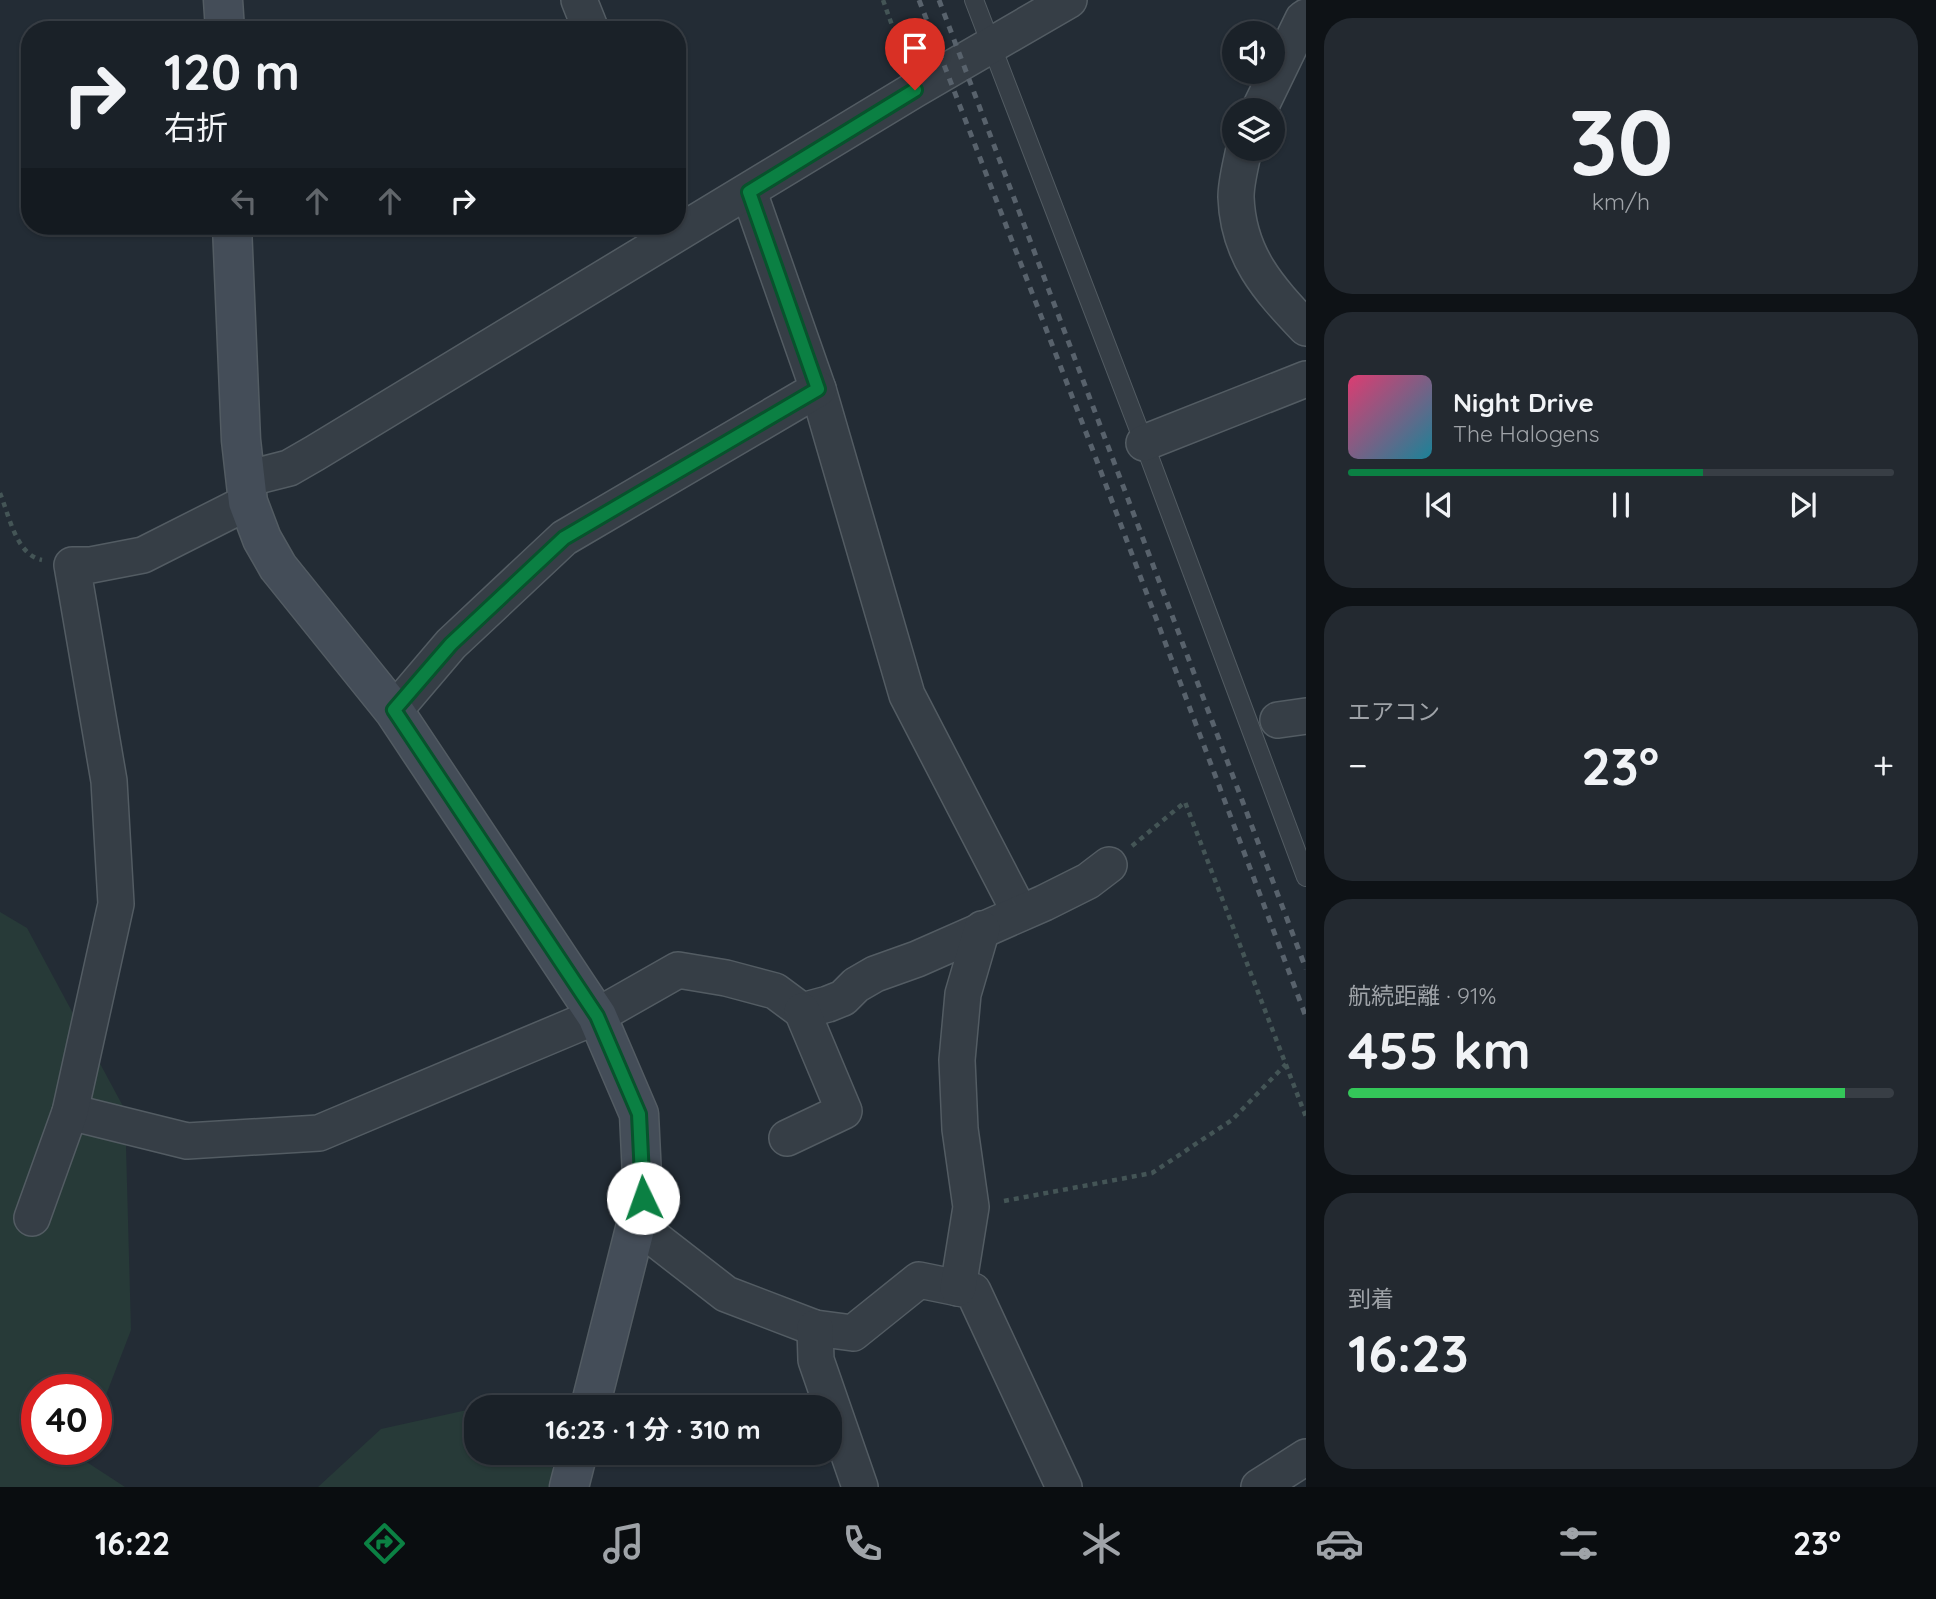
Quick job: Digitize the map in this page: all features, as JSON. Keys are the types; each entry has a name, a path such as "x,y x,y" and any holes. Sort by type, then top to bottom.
{"street":[{"path":"223,0 224,21"},
{"path":"579,0 587,21"},
{"path":"686,224 749,192 1069,0"},
{"path":"1265,98 1306,17"},
{"path":"1242,161 1236,196 1242,240 1258,273 1306,328"},
{"path":"749,192 818,389 907,695 1020,914"},
{"path":"232,235 241,440 247,491 262,539 278,567 394,710 597,1016 639,1114 643,1198 593,1395"},
{"path":"32,1219 70,1112 116,904 109,781 72,565 91,565 143,555 315,453 665,235"},
{"path":"1144,443 1306,379"},
{"path":"394,710 451,644 564,538 818,389"},
{"path":"802,1011 843,998 856,985 875,974 917,959 1020,914 1088,881 1109,865"},
{"path":"958,1288 971,1207 960,1129 957,1060 963,994 982,929"},
{"path":"70,1112 187,1141 318,1133 597,1016 678,970 726,978 775,991 802,1011 844,1111 788,1138"},
{"path":"636,1224 726,1294 815,1328 853,1333 919,1280 974,1291 1064,1487"},
{"path":"815,1328 816,1360 860,1487"},
{"path":"1259,1487 1306,1457"},
{"path":"569,1487 575,1465"}],"lane":[{"path":"974,0 1144,443 1306,877"}],"path":[{"path":"883,0 915,90"},
{"path":"0,493 22,548 33,558 72,565"},
{"path":"1109,865 1185,803 1306,1117"},
{"path":"971,1207 1152,1174 1232,1120 1286,1064"}],"green space":[{"path":"0,912 27,928 125,1110 131,1330 112,1379 112,1374 21,1374 21,1465 91,1465 125,1487 0,1487"},
{"path":"464,1411 464,1465 551,1465 562,1487 318,1487 381,1429"}],"railway":[{"path":"919,0 1092,448 1306,1017"},
{"path":"939,0 1306,969"}],"route":[{"path":"643,1198 639,1114 597,1016 394,710 451,644 564,538 818,389 749,192 915,90"}]}
